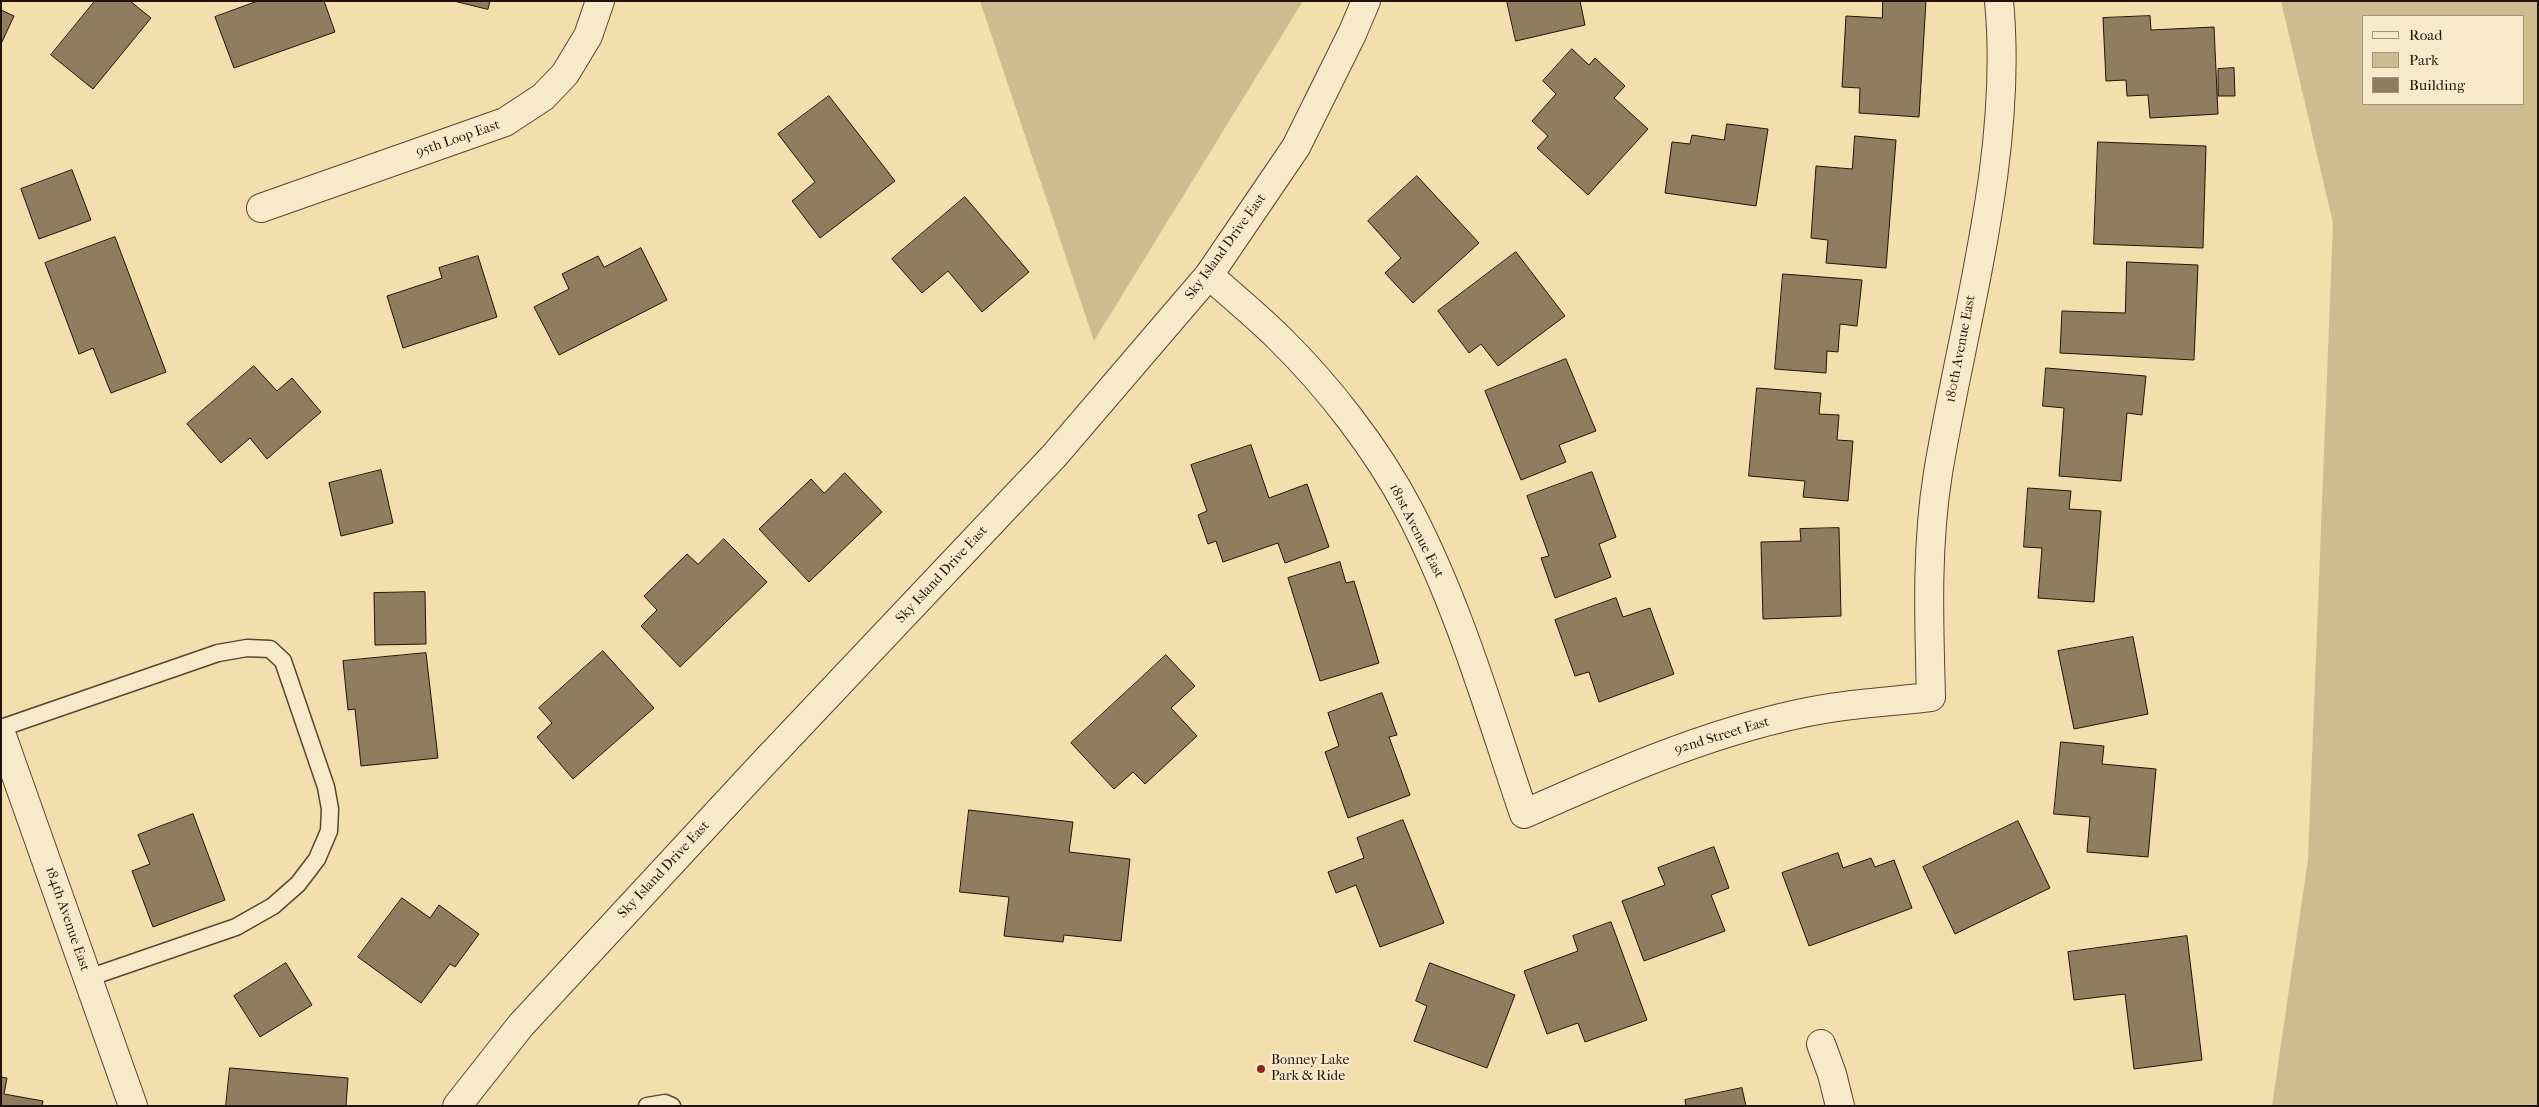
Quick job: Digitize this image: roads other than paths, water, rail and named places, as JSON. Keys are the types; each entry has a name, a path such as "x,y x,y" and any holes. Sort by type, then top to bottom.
{"street":[{"name":"95th Loop East","path":"261,208 505,122 543,97 566,74 588,36 600,1"},
{"name":"Sky Island Drive East","path":"457,1106 528,1018 760,767 1054,456 1209,275 1296,147 1352,34 1366,1"},
{"name":"180th Avenue East","path":"1930,696 1929,581 1938,476 1993,178 2000,100 1999,1"},
{"name":"181st Avenue East","path":"1209,275 1279,338 1316,377 1369,446 1408,509 1450,597 1524,814"},
{"name":"92nd Street East","path":"1524,814 1641,762 1709,737 1800,713 1930,696"},
{"name":"184th Avenue East","path":"1,733 133,1106"},
{"path":"1821,1044 1832,1074 1840,1106"}],"lane":[{"path":"1,728 218,653 247,648 270,649 283,662 286,670 326,787 330,809 329,831 317,859 298,884 273,906 236,927 88,978"},
{"path":"647,1106 665,1103 672,1106"}],"place":[{"name":"Bonney Lake Park & Ride","path":"1261,1069"}]}
